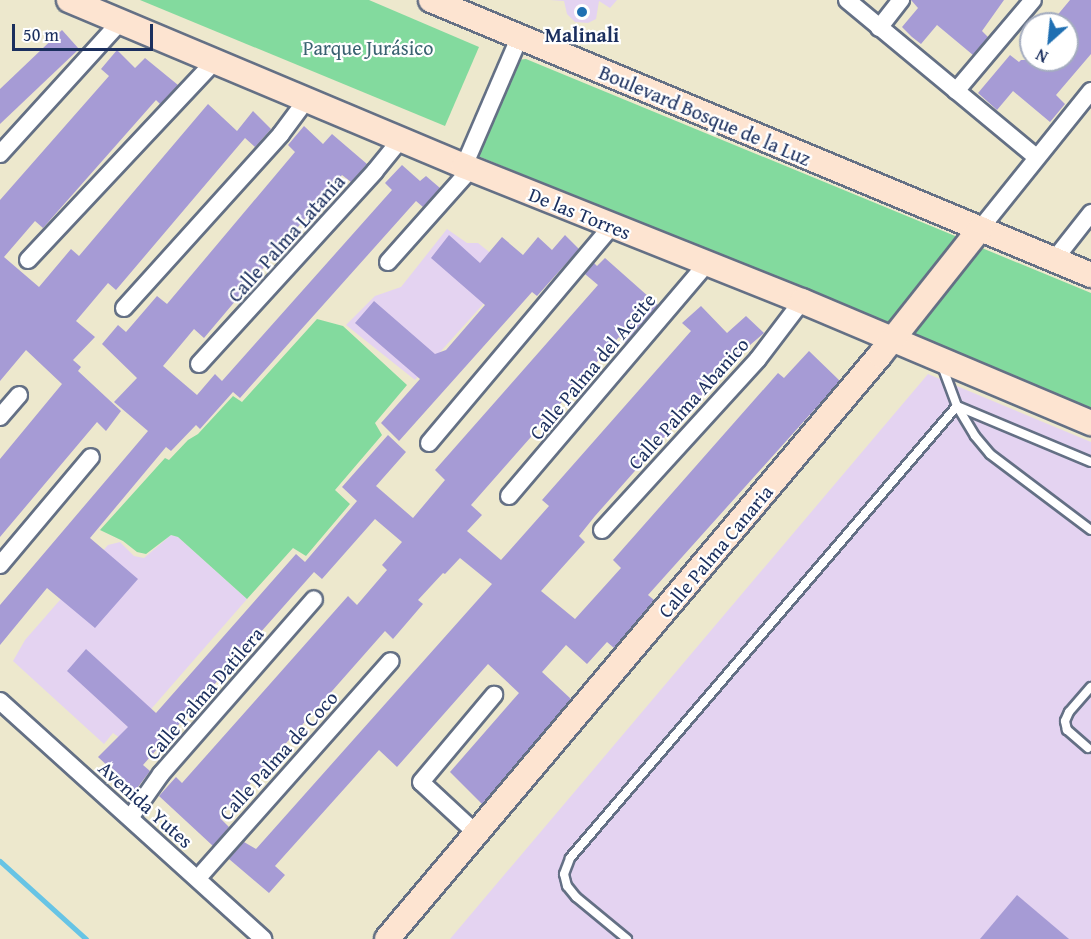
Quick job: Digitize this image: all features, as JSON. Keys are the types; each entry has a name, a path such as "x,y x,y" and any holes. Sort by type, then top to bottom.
{"main road":[{"name":"De las Torres","path":"69,0 468,168 802,301 1091,423"},
{"name":"Boulevard Bosque de la Luz","path":"431,0 1091,275"},
{"name":"Calle Palma Canaria","path":"387,939 892,339 980,229"}],"street":[{"path":"847,0 1036,157"},
{"path":"879,28 901,0"},
{"path":"956,91 1033,0"},
{"path":"0,154 121,21"},
{"path":"388,262 468,168 519,38"},
{"path":"28,260 215,61"},
{"name":"Calle Palma Canaria","path":"980,229 1091,90"},
{"path":"124,308 281,134 307,99"},
{"name":"Calle Palma Latania","path":"199,364 375,171 401,139"},
{"path":"1054,260 1091,213"},
{"path":"429,443 612,226"},
{"name":"Calle Palma del Aceite","path":"509,496 707,263"},
{"name":"Calle Palma Abanico","path":"602,530 758,359 802,301"},
{"path":"0,417 19,395"},
{"path":"0,565 91,457"},
{"name":"Calle Palma Datilera","path":"130,818 162,774 314,599"},
{"name":"Calle Palma de Coco","path":"198,878 391,661"},
{"path":"477,834 421,782 494,695"},
{"name":"Avenida Yutes","path":"0,701 263,939"}],"lane":[{"path":"940,361 957,406 975,436 990,454 1091,530"},
{"path":"957,406 1091,462"},
{"path":"627,939 576,897 567,886 564,874 570,858 957,406"},
{"path":"1088,748 1067,730 1065,721 1069,712 1091,687"}],"shaded area":[{"name":"Malinali","path":"550,0 617,0 610,8 599,1 596,19 588,23 575,22 567,14 564,1"},
{"path":"447,229 467,243 478,243 513,271 415,380 346,325 375,296 401,287"},
{"path":"928,374 1091,442 1091,939 450,939"},
{"path":"171,535 178,537 247,599 132,731 120,738 113,733 104,744 13,661 25,640 108,545 120,542 134,556 144,558"}],"green space":[{"name":"Parque Jurásico","path":"140,0 369,0 479,47 445,126"},
{"path":"526,59 960,238 889,326 478,156 517,60"},
{"path":"977,246 1091,293 1091,409 911,334"},
{"path":"317,319 343,326 407,385 375,423 382,435 335,490 350,504 306,556 293,548 247,599 178,537 171,535 146,554 137,552 123,541 100,530 165,458 169,460 188,440 198,434 233,396 242,402"}],"building":[{"path":"911,0 1004,0 982,31 988,37 973,55 937,25 921,44 912,37 902,27 918,8"},
{"path":"1070,0 1091,0 1091,54 1079,68 1079,12 1060,12"},
{"path":"62,30 79,49 0,124 0,89"},
{"path":"117,50 135,68 145,58 178,85 160,104 156,100 43,228 35,221 4,257 39,287 71,249 79,256 208,104 237,131 253,111 271,129 255,147 245,138 116,290 108,283 76,321 95,337 73,360 81,367 78,371 121,411 106,431 97,422 0,537 0,459 62,384 26,350 0,381 0,200 109,76 101,69"},
{"path":"1010,55 1019,62 1019,72 1076,72 1056,95 1065,104 1050,122 1013,91 997,110 978,93"},
{"path":"304,126 323,144 332,134 367,164 351,182 342,175 204,338 194,329 163,366 197,395 215,374 222,381 392,190 385,183 402,165 420,181 426,176 440,188 423,207 416,201 240,398 233,392 200,429 196,425 171,451 166,447 90,538 138,579 95,628 47,588 0,645 0,605 148,431 114,402 137,378 102,344 118,325 126,332 157,296 167,304 295,152 288,145"},
{"path":"449,235 480,263 502,237 523,255 538,237 552,250 565,235 579,249 537,296 532,292 399,441 381,423 420,379 355,323 374,301 435,354 446,350 485,305 431,258"},
{"path":"605,258 658,305 625,343 619,337 471,505 482,515 467,531 501,560 549,506 542,500 691,331 682,323 701,306 727,333 746,316 764,333 735,358 595,516 579,536 585,542 541,591 575,619 621,568 613,560 778,373 784,378 809,351 840,381 648,595 654,600 614,648 607,642 587,664 566,645 542,672 571,699 482,804 450,772 519,693 488,664 397,767 379,750 275,866 285,875 269,893 229,859 244,842 256,849 492,584 460,558 445,574 443,573 418,600 423,604 393,639 385,631 220,818 229,827 213,846 159,796 176,777 182,783 348,596 357,605 387,570 382,565 402,542 375,519 322,579 314,572 143,765 150,771 135,791 98,757 128,727 67,671 86,649 156,713 296,554 305,562 357,501 342,487 388,435 406,452 376,486 413,518 445,480 435,470 598,285 585,274 594,263 597,266"},
{"path":"1017,895 1069,939 980,939"}],"waterway":[{"path":"0,861 86,939"}],"place":[{"name":"Malinali","path":"582,12"}]}
